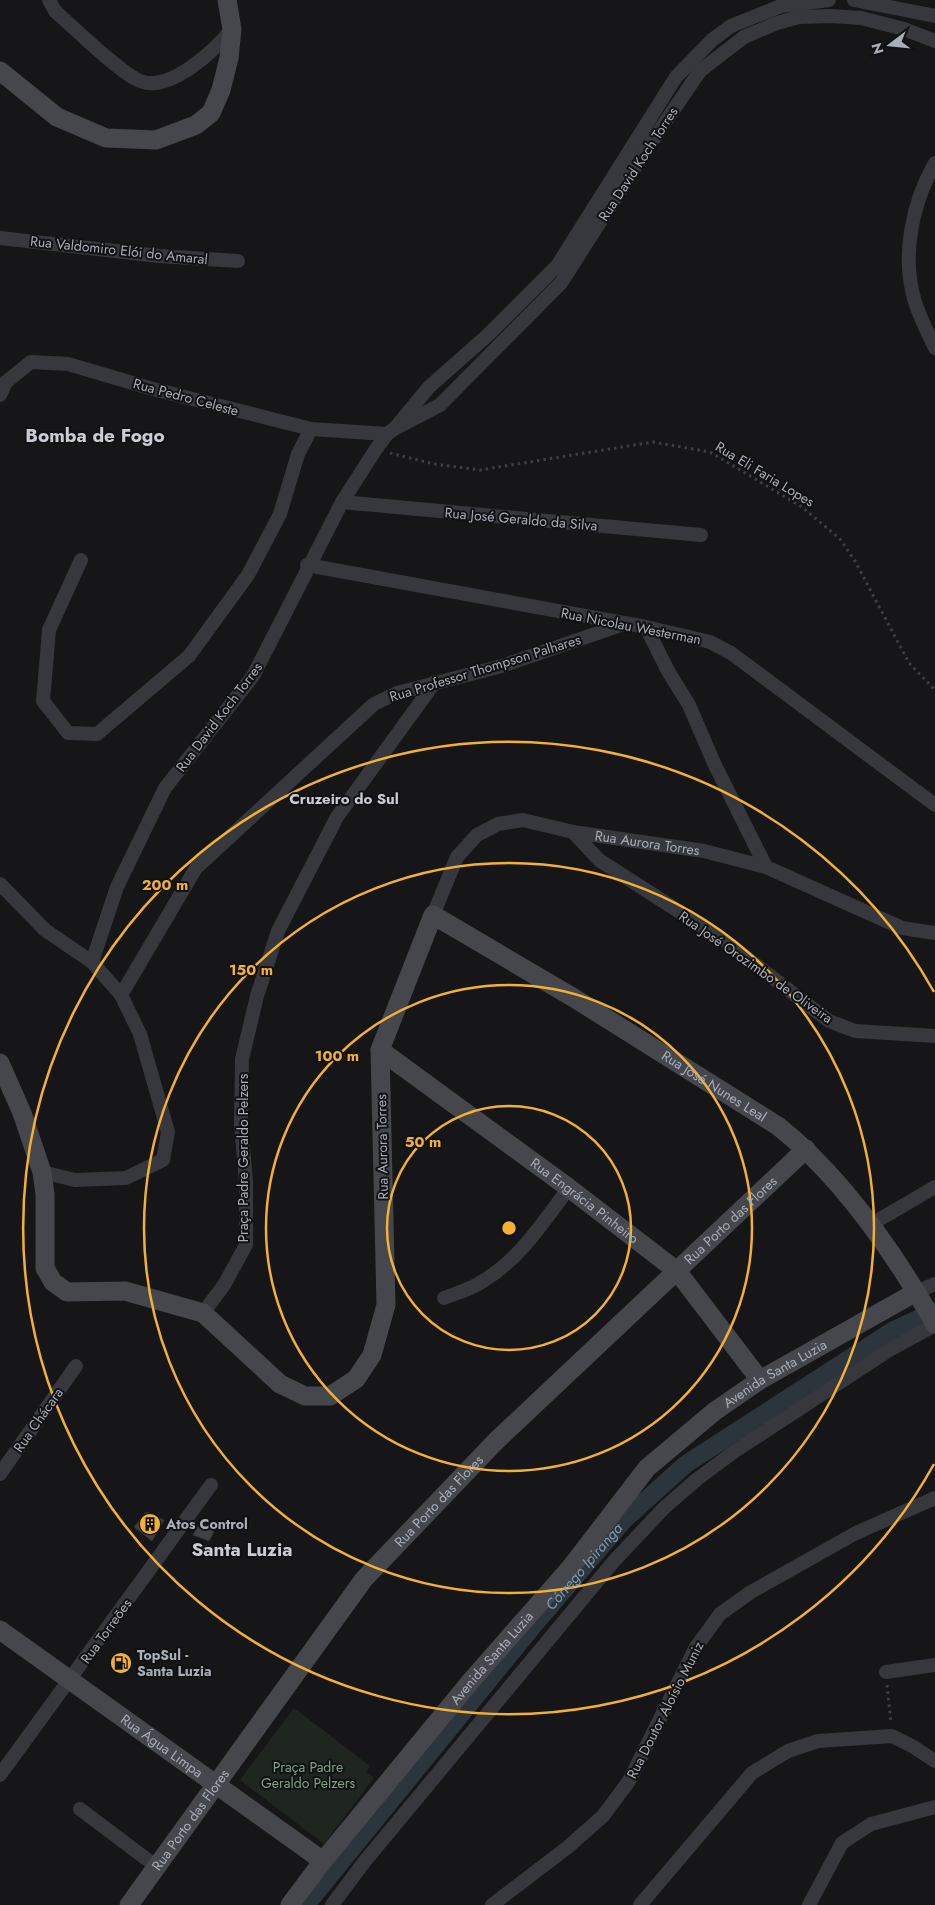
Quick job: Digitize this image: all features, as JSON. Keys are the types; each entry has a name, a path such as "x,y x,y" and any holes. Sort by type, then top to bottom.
{"street":[{"path":"49,0 55,11 121,68 141,82 168,81 188,70 220,43 232,29"},
{"path":"0,71 57,118 106,138 156,140 196,125 211,113 221,90 229,58 232,29 227,0"},
{"name":"Rua David Koch Torres","path":"92,962 117,887 165,788 253,676 292,602 307,566 342,502 376,450 429,386 489,334 557,266 676,77 712,40 732,26 781,6 830,0"},
{"path":"854,0 935,16"},
{"name":"Rua David Koch Torres","path":"390,432 440,405 561,283 693,80 700,71 744,37 777,23 799,17 831,16 861,18 904,29 935,41"},
{"path":"935,164 923,184 909,242 908,268 915,302 935,348"},
{"name":"Rua Valdomiro Elói do Amaral","path":"0,238 159,256 238,261"},
{"name":"Rua Pedro Celeste","path":"0,395 6,382 31,362 68,364 153,389 311,429 390,432"},
{"path":"81,560 49,630 43,701 68,733 97,734 189,656 248,575 280,514 298,454 311,429"},
{"name":"Rua José Geraldo da Silva","path":"342,502 701,535"},
{"name":"Rua Nicolau Westerman","path":"307,566 646,627 710,642 731,653 935,805"},
{"name":"Rua Professor Thompson Palhares","path":"121,995 196,868 374,704 397,693 502,666 625,624"},
{"path":"646,627 668,671 689,705 714,763 766,867"},
{"name":"Praça Padre Geraldo Pelzers","path":"203,1313 224,1284 246,1245 246,1182 241,1124 242,1059 257,996 278,931 337,817 435,682"},
{"name":"Rua Aurora Torres","path":"0,1063 22,1113 42,1172 45,1194 46,1268 53,1282 67,1292 125,1291 203,1313 280,1384 306,1396 330,1396 356,1379 372,1355 386,1305 380,1050 457,857 477,835 498,824 523,820 572,832 704,850 766,867 902,928 935,933"},
{"name":"Rua José Orozimbo de Oliveira","path":"572,832 599,860 724,941 829,1020 854,1031 935,1036"},
{"path":"0,884 45,930 92,962 121,995 140,1034 168,1132 163,1160 126,1178 75,1180 42,1172"},
{"name":"Rua José Nunes Leal","path":"433,915 574,998 778,1126 806,1149 870,1225 918,1295 933,1321"},
{"name":"Rua Engrácia Pinheiro","path":"380,1050 569,1188 677,1271 760,1380"},
{"name":"Rua Porto das Flores","path":"129,1905 364,1579 496,1441 806,1149"},
{"path":"870,1225 935,1187"},
{"path":"444,1298 481,1283 505,1267 526,1244 569,1188"},
{"name":"Avenida Santa Luzia","path":"290,1905 323,1861 470,1682 571,1567 647,1468 715,1412 760,1380 935,1284"},
{"path":"332,1905 365,1861 607,1569 664,1508 696,1480 735,1451 933,1321"},
{"name":"Rua Chácara","path":"0,1474 76,1366"},
{"name":"Rua Torreões","path":"0,1775 211,1485"},
{"name":"Rua Doutor Aloísio Muniz","path":"492,1905 568,1847 603,1816 629,1781 696,1647 720,1614 751,1592 856,1533 935,1498"},
{"name":"Rua Água Limpa","path":"0,1630 323,1861"},
{"path":"886,1672 935,1665"},
{"path":"640,1905 752,1773 788,1751 818,1741 892,1736 935,1761"},
{"path":"809,1905 842,1843 871,1824 935,1807"},
{"path":"80,1809 157,1867"}],"path":[{"name":"Rua Eli Faria Lopes","path":"376,450 434,464 480,470 653,442 710,452 802,507 840,539 855,561 909,663 935,690"},
{"path":"886,1672 892,1736"}],"green space":[{"name":"Praça Padre Geraldo Pelzers","path":"294,1708 370,1766 366,1772 374,1778 324,1844 240,1780"}],"building":[{"name":"Atos Control","path":"146,1512 164,1520 152,1541 134,1527"},
{"path":"202,1520 214,1532 209,1541 193,1535"}],"waterway":[{"name":"Córrego Ipiranga","path":"306,1905 533,1626 625,1519 686,1464 892,1331 935,1311"}],"place":[{"name":"Atos Control","path":"150,1524"},
{"name":"TopSul - Santa Luzia","path":"121,1663"}],"district":[{"name":"Bomba de Fogo","path":"95,435"},
{"name":"Cruzeiro do Sul","path":"344,799"},
{"name":"Santa Luzia","path":"242,1549"}]}
